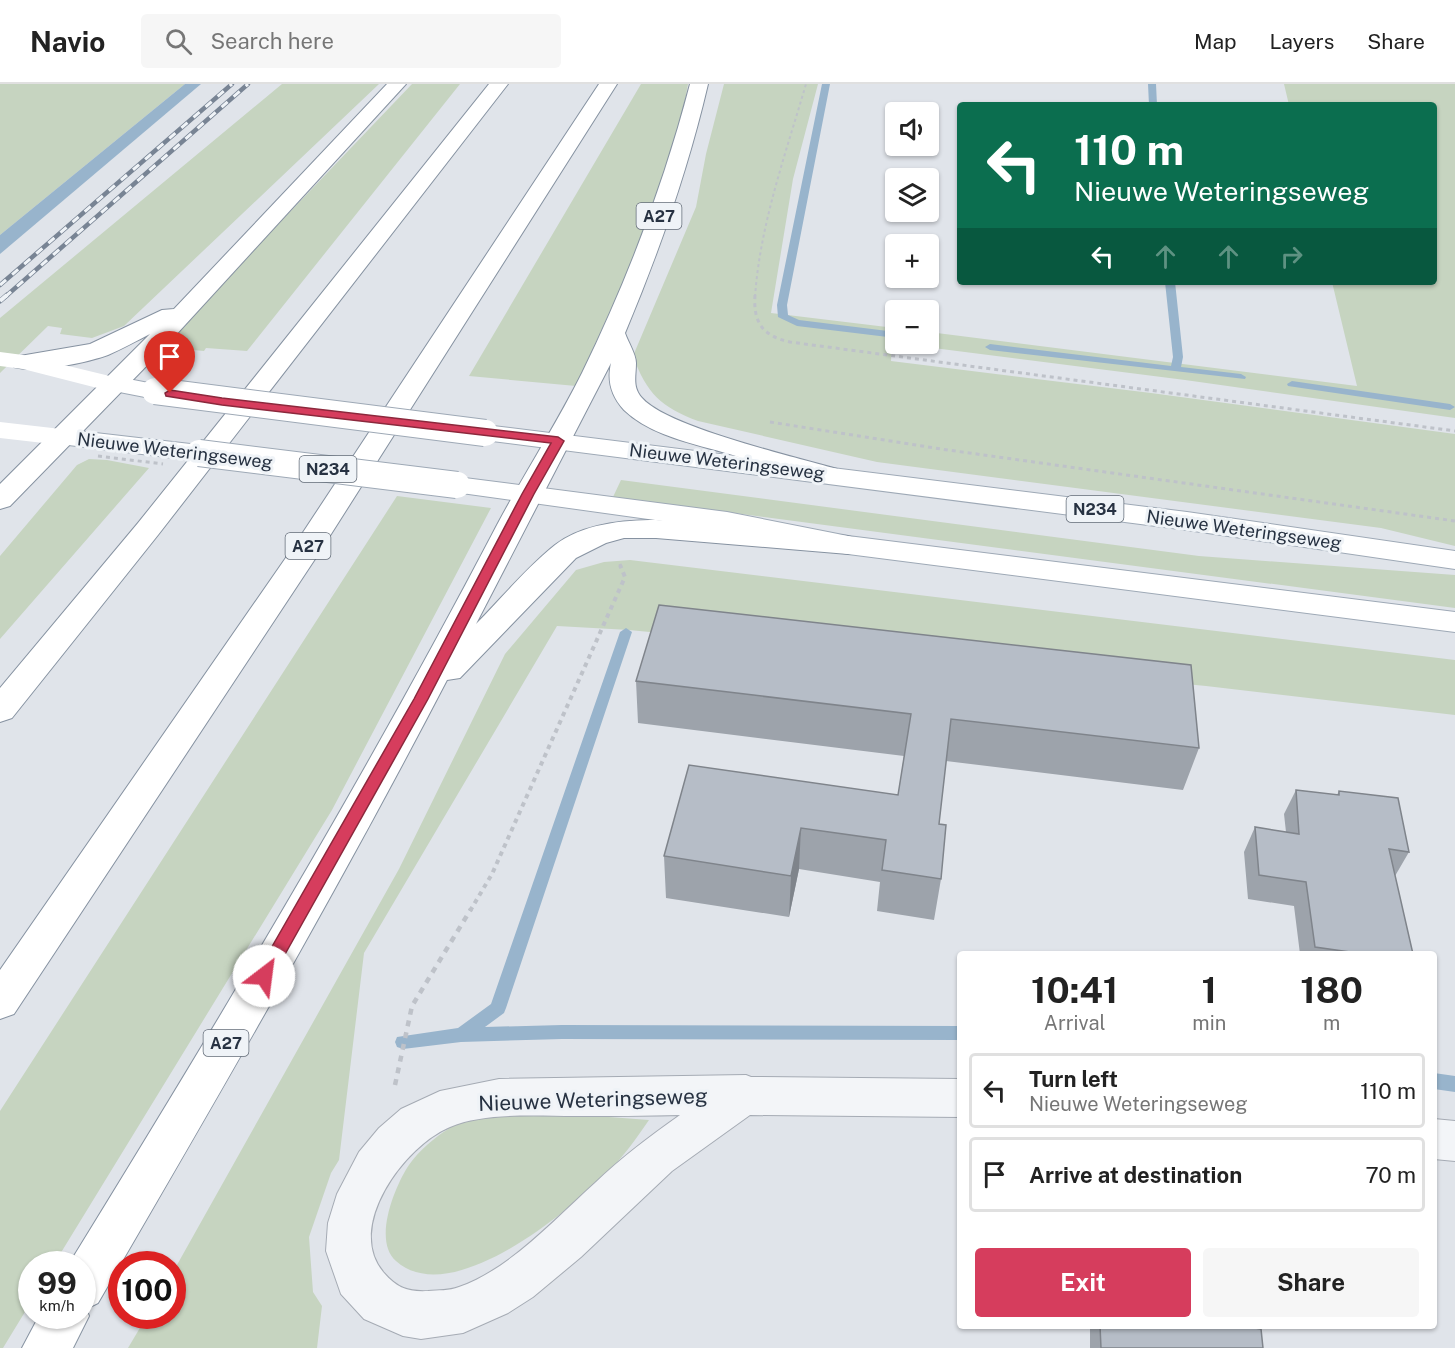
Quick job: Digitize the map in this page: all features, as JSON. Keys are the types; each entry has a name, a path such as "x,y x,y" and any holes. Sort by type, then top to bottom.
{"main road":[{"path":"0,500 190,304 397,84"},
{"path":"0,710 192,474 499,84"},
{"name":"A27","path":"0,1002 304,554 608,84"},
{"name":"A27","path":"96,1263 196,1095 421,699 528,494 595,372 668,192 699,84"},
{"path":"12,360 67,357 104,347 190,304"},
{"path":"612,331 624,362 621,376 624,390 632,403 644,413 673,428 827,475"},
{"name":"Nieuwe Weteringseweg","path":"12,360 113,384 222,402 558,441 1187,521 1455,560"},
{"name":"Nieuwe Weteringseweg","path":"0,430 528,494 727,521 848,544 1455,622"},
{"name":"A27","path":"421,699 566,551 596,536 624,529 656,529 719,536 848,544"},
{"path":"46,1348 57,1329"}],"street":[{"name":"Nieuwe Weteringseweg","path":"746,1094 657,1157 603,1204 553,1253 508,1286 461,1311 416,1316 386,1307 367,1292 351,1266 348,1235 358,1197 378,1159 405,1130 440,1110 482,1101 746,1094 957,1098"},
{"path":"1437,1139 1455,1141"}],"path":[{"path":"806,84 760,249 755,312 758,324 768,334 802,344 1455,432"},
{"path":"762,420 899,444 1337,502 1455,521"},
{"path":"378,1159 412,1006 492,874 625,577 614,547 596,536"}],"green space":[{"path":"0,84 185,84 0,235"},
{"path":"282,84 379,84 124,326 92,338 60,334 62,328 48,326 0,373 0,318"},
{"path":"412,84 460,84 247,351 206,348 204,351 161,347"},
{"path":"641,84 688,84 677,144 651,221 576,386 469,376"},
{"path":"724,84 818,84 793,179 771,313 885,327 885,354 891,354 891,361 1455,434 1455,546 1381,528 877,462 698,421 685,416 665,404 650,390 633,356 696,207 706,154"},
{"path":"1284,84 1455,84 1455,418 939,349 939,333 1357,386 1333,285 1437,285 1437,102 1288,102"},
{"path":"89,459 149,468 0,639 0,556 77,465"},
{"path":"621,480 1199,556 1455,575 1455,608 613,497"},
{"path":"397,496 491,508 332,810 62,1251 18,1251 18,1323 3,1348 0,1348 0,1111"},
{"path":"630,560 1455,660 1455,715 1206,686 629,630 557,626 364,953 339,1160 331,1173 309,1237 313,1292 322,1306 317,1348 128,1348 139,1329 186,1329 185,1251 399,869 505,654 576,570 604,562"},
{"path":"556,1113 649,1120 618,1161 589,1190 538,1231 508,1250 477,1265 447,1273 419,1273 396,1261 389,1252 386,1241 388,1215 402,1177 424,1147 447,1130 471,1118 494,1114"}],"water":[{"path":"185,84 201,84 0,254 0,235"}],"building":[{"path":"659,605 1191,665 1199,748 951,719 939,824 946,825 941,879 882,870 886,840 801,828 791,876 664,856 689,765 898,795 911,714 636,681"},
{"path":"1296,790 1339,795 1339,791 1398,798 1409,852 1389,849 1412,951 1343,951 1315,947 1306,882 1259,875 1255,827 1299,834"},
{"path":"1100,1329 1261,1329 1263,1348 1101,1348"}],"waterway":[{"path":"826,84 782,305 783,317 797,323 885,334"},
{"path":"1152,84 1153,102"},
{"path":"1170,285 1178,357 1176,369"},
{"path":"990,347 1241,377"},
{"path":"1292,384 1450,407"},
{"path":"461,1035 498,1008 626,632"},
{"path":"461,1035 562,1032 957,1033"},
{"path":"403,1042 461,1035"},
{"path":"1437,1081 1455,1084"}],"railway":[{"path":"0,285 232,84"},
{"path":"5,297 248,84"},
{"path":"0,301 7,295"}],"route":[{"path":"170,393 222,402 558,441 421,699 264,976"}]}
